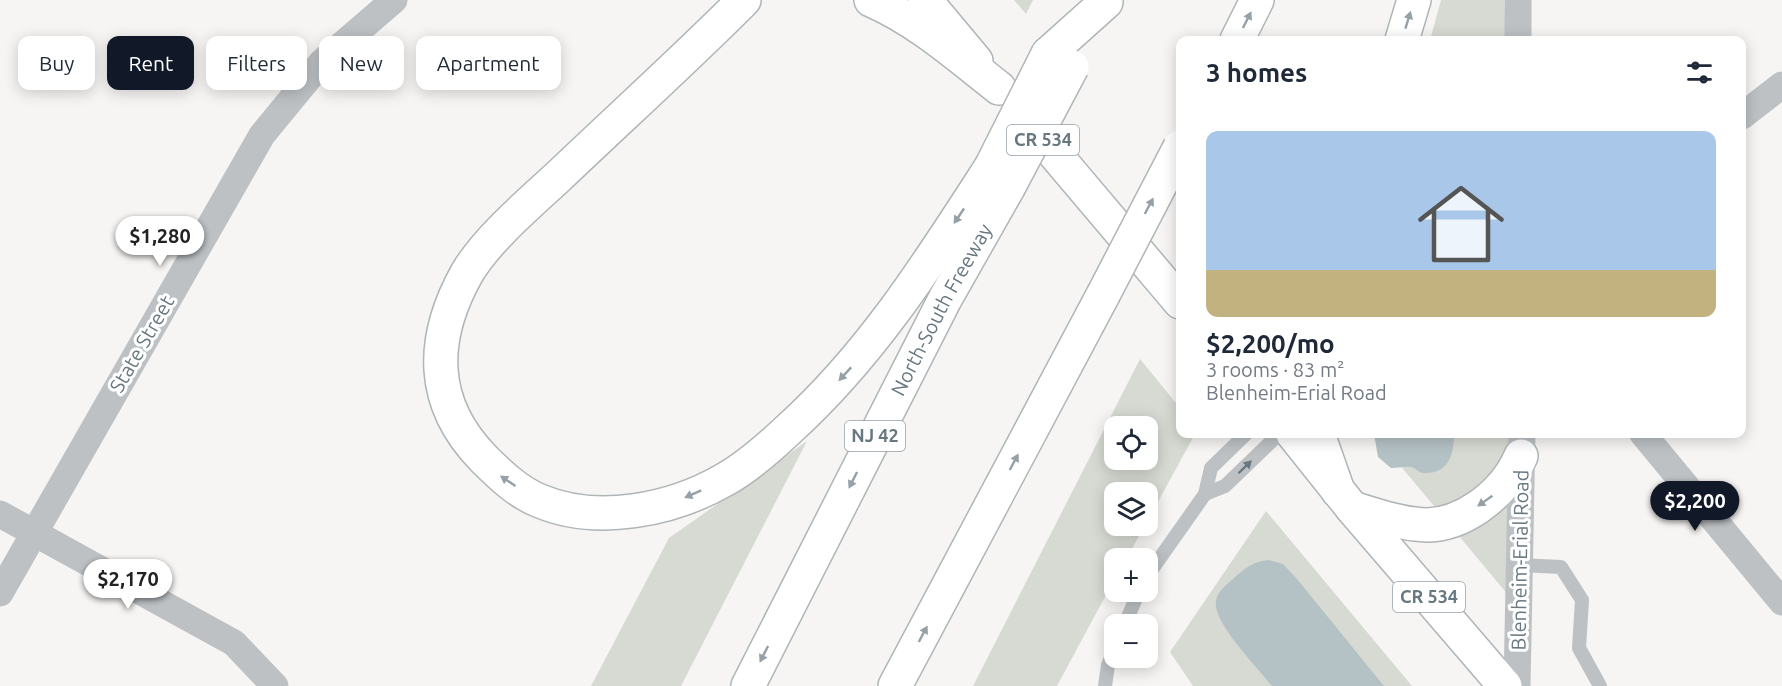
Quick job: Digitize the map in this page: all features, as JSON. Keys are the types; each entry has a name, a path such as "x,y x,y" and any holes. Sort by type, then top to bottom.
{"main road":[{"path":"871,0 891,9 934,36 999,88"},
{"name":"CR 534","path":"925,0 1176,297"},
{"path":"1239,36 1257,0"},
{"path":"1403,36 1414,0"},
{"name":"North-South Freeway","path":"748,686 945,299 1000,178 1060,61 1107,1"},
{"path":"744,2 510,222 469,270 448,312 440,342 440,376 452,416 472,447 500,476 539,501 583,512 629,512 679,500 724,480 768,448 815,405 853,365 1000,178"},
{"path":"895,686 1176,155"},
{"name":"CR 534","path":"1296,438 1345,500 1505,686"},
{"path":"1320,438 1345,500 1416,525 1454,519 1495,494 1517,467 1521,445"}],"street":[{"name":"State Street","path":"0,593 262,135 322,62 394,0"},
{"path":"1518,0 1518,36"},
{"path":"1746,113 1782,85"},
{"path":"1646,438 1782,602"},
{"name":"Blenheim-Erial Road","path":"1517,686 1521,445"},
{"path":"0,514 234,643 275,686"}],"lane":[{"path":"1158,561 1205,494 1211,468 1242,438"},
{"path":"1205,494 1226,486 1276,438"},
{"path":"1519,565 1561,567 1582,600 1579,648 1600,686"},
{"path":"1105,686 1107,668"}],"shaded area":[{"path":"1014,0 1033,0 1026,14"},
{"path":"1441,0 1504,0 1506,36 1431,36"},
{"path":"1140,359 1176,403 1176,438 1193,438 1158,502 1158,482 1104,482 1104,536 1139,536 1132,548 1104,548 1104,599 1057,686 973,686 1104,429 1104,470 1158,470 1158,416 1111,416"},
{"path":"1375,438 1454,438 1453,449 1448,461 1439,470 1432,472 1422,473 1411,467 1391,468 1378,457"},
{"path":"1377,438 1517,438 1519,608"},
{"path":"807,441 681,686 591,686 669,538"},
{"path":"1266,511 1412,686 1193,686 1170,652"},
{"path":"1269,560 1283,564 1297,579 1384,686 1272,686 1221,621 1216,601 1222,589 1245,569 1258,562"}]}
